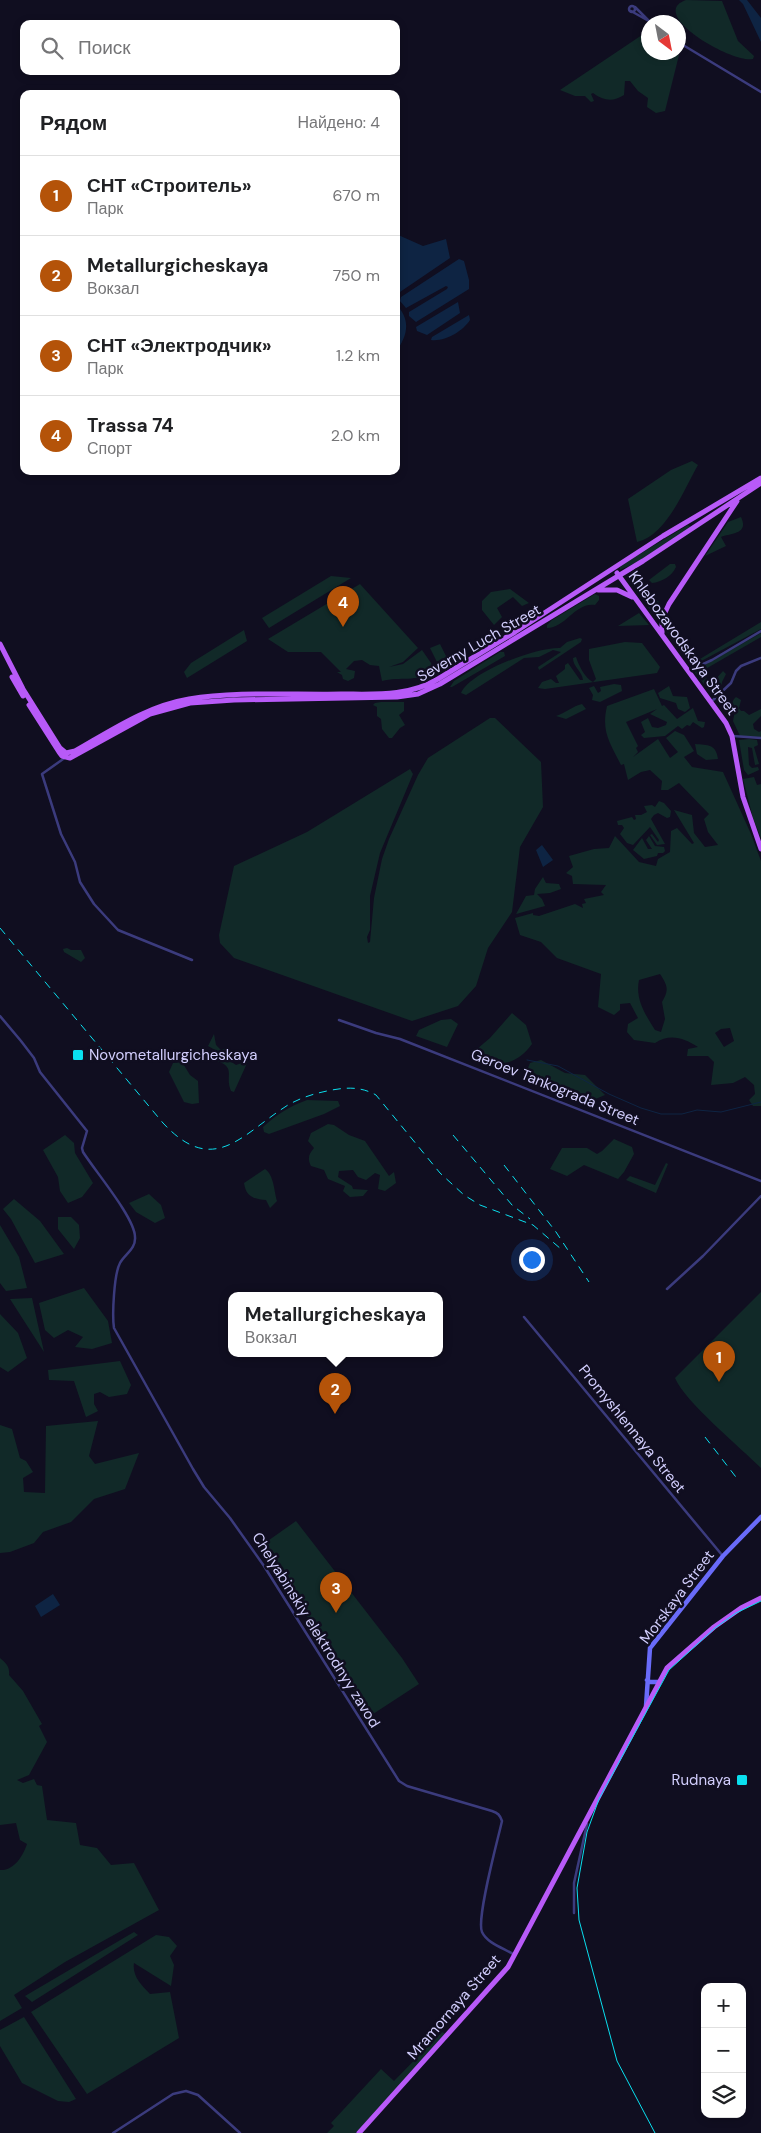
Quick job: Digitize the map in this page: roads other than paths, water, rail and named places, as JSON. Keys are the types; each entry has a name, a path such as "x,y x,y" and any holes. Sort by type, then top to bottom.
{"main road":[{"name":"Severny Luch Street","path":"66,755 76,756 150,714 190,703 234,700 382,698 418,694 440,684 571,599 614,568 761,478"},
{"name":"Severny Luch Street","path":"571,599 590,592 619,575 761,484"},
{"path":"663,636 662,619 669,604 741,496"},
{"path":"689,522 694,524 693,528"},
{"name":"Khlebozavodskaya Street","path":"614,568 726,723 732,736 742,797 761,849"},
{"path":"590,592 603,588 618,590 627,593 636,600"},
{"path":"0,644 22,689 66,755"},
{"path":"0,652 19,691 55,747 66,755"},
{"name":"Mramornaya Street","path":"359,2133 502,1975 576,1840 658,1682 672,1663 714,1626 740,1608 761,1598"}],"street":[{"path":"633,6 649,22 637,17 630,7 633,6"},
{"path":"686,47 761,92"},
{"path":"688,671 712,660 761,631"},
{"path":"711,702 731,683 736,671 741,666 761,658"},
{"path":"732,736 761,738"},
{"path":"66,755 42,774 61,834 75,862 80,882 88,897 118,930 192,960"},
{"name":"Chelyabinskiy elektrodnyy zavod","path":"0,1016 34,1058 40,1072 87,1131 82,1148 83,1152 116,1198 133,1227 136,1235 134,1247 119,1264 116,1275 113,1323 201,1481 264,1566 394,1774 407,1786 492,1811 500,1816 502,1821 482,1912 481,1930 490,1941 515,1954"},
{"name":"Geroev Tankograda Street","path":"338,1020 376,1034 400,1039 761,1181"},
{"path":"668,1289 761,1196"},
{"name":"Promyshlennaya Street","path":"524,1317 724,1556"},
{"name":"Morskaya Street","path":"646,1706 648,1654 650,1648 724,1556 761,1517"},
{"path":"647,1678 655,1683 658,1682"},
{"path":"574,1913 574,1883 589,1815"},
{"path":"576,1840 580,1839 582,1842"},
{"path":"113,2133 174,2094 186,2091 198,2095 240,2133"}],"water":[{"path":"739,0 747,0 761,18 761,42 743,4"},
{"path":"400,236 423,246 446,239 450,258 400,292"},
{"path":"459,259 464,261 469,280 469,289 416,322 409,316 409,312 448,287 446,286 406,308 400,301 401,297"},
{"path":"458,302 460,313 427,335 417,331 416,327"},
{"path":"400,309 406,322 403,340 400,345"},
{"path":"469,315 470,320 458,332 442,339 431,340 432,337"},
{"path":"542,845 553,860 543,867 536,850"},
{"path":"53,1594 60,1605 41,1617 35,1606"}],"waterway":[{"path":"527,1060 558,1066 609,1094 641,1108 661,1114 682,1114 697,1110 721,1112 761,1102"}],"tram line":[{"path":"655,2133 617,2061 579,1920 577,1888 587,1832 599,1799 669,1670 715,1628 736,1613 761,1601"}],"railway":[{"path":"0,928 163,1123 181,1139 198,1147 213,1149 227,1146 242,1138 288,1105 304,1098 320,1092 338,1089 355,1088 365,1090 376,1095 440,1173 464,1195 480,1205 533,1225 561,1249"},
{"path":"453,1135 512,1205 530,1219"},
{"path":"504,1165 556,1232 589,1282"},
{"path":"705,1437 739,1481"}],"place":[{"name":"Trassa 74","path":"343,627"},
{"name":"Novometallurgicheskaya","path":"78,1055"},
{"name":"СНТ «Строитель»","path":"719,1382"},
{"name":"Metallurgicheskaya","path":"335,1414"},
{"name":"СНТ «Электродчик»","path":"336,1613"},
{"name":"Rudnaya","path":"742,1780"}]}
